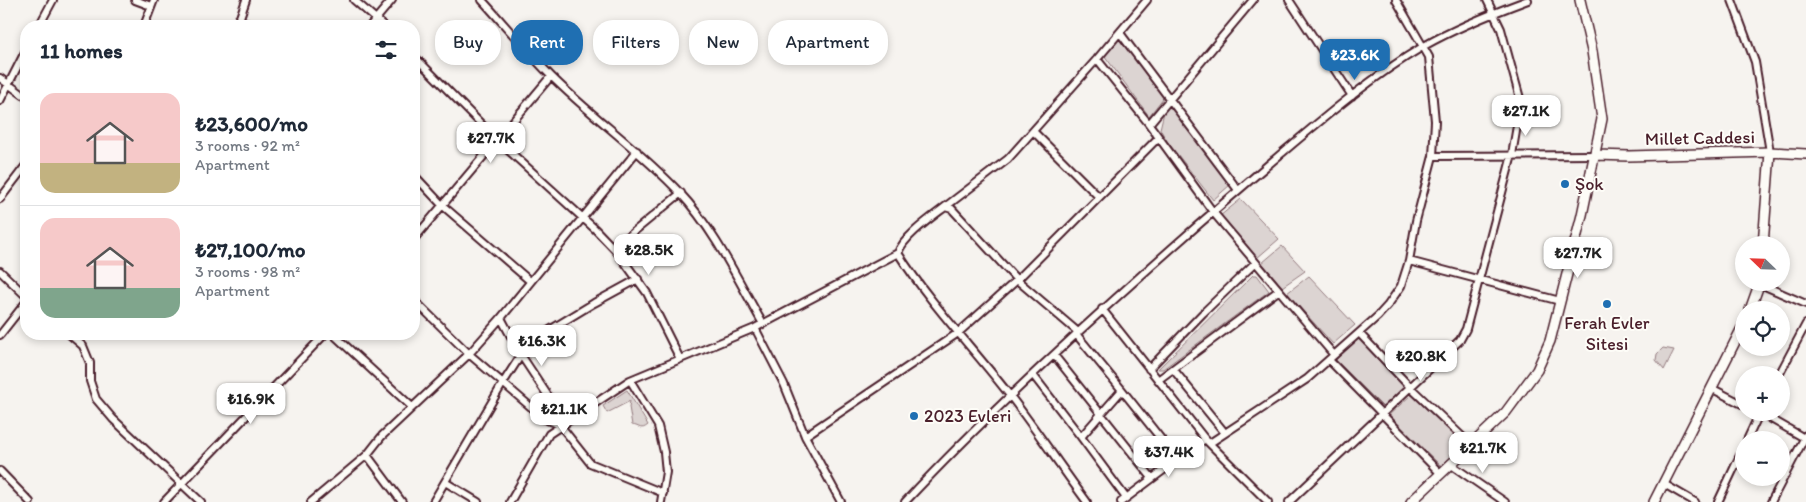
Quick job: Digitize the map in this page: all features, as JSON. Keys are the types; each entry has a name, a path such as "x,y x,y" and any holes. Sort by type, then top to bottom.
{"street":[{"path":"42,20 52,0"},
{"path":"135,0 153,3 146,20"},
{"path":"242,20 240,18 246,0"},
{"path":"354,0 377,18 392,0"},
{"path":"482,0 551,76 637,151 680,193 706,225 763,324"},
{"path":"510,502 549,434 630,380 756,328 898,253 901,246 932,217 1008,158 1098,59 1148,0"},
{"path":"1149,124 1252,0"},
{"path":"1289,0 1352,96"},
{"path":"1032,376 1082,437 1124,501 1177,459 1207,441 1225,433 1307,379 1378,316 1401,286 1409,261 1416,221 1433,156 1435,121 1429,57 1396,0"},
{"path":"1289,502 1411,388 1460,340 1466,329 1512,155 1521,102 1502,29 1487,0"},
{"path":"905,502 1010,397 1102,309 1212,212 1352,96 1423,47 1494,13 1528,0"},
{"path":"1411,502 1506,412 1537,370 1550,340 1596,155 1602,119 1592,51 1580,0"},
{"path":"1732,0 1755,62 1770,152 1764,236"},
{"path":"1120,33 1238,190"},
{"path":"1098,59 1149,124 1212,212 1334,355"},
{"path":"0,101 20,62"},
{"path":"420,62 497,140 614,248 638,279 656,307 680,359"},
{"path":"420,232 551,76"},
{"path":"0,78 20,92"},
{"path":"1033,131 1099,197"},
{"path":"805,436 958,333 1017,280 1158,138"},
{"path":"311,502 367,455 382,436 469,354 501,318 637,151"},
{"name":"Millet Caddesi","path":"1596,155 1629,156 1770,152 1806,154"},
{"path":"1433,156 1596,155"},
{"path":"0,199 20,173"},
{"path":"420,181 442,205 530,281"},
{"path":"614,248 680,193"},
{"path":"946,208 952,209 1017,280 1077,333 1177,459"},
{"path":"898,253 958,333 1010,397 1087,502"},
{"path":"1409,261 1560,300"},
{"path":"1149,369 1203,313 1256,263"},
{"path":"0,271 20,290"},
{"path":"433,502 521,355 548,331 638,279"},
{"path":"1158,380 1278,291"},
{"path":"1778,291 1806,304"},
{"path":"420,306 469,354 545,420 560,425"},
{"path":"1102,309 1207,441 1268,502"},
{"path":"0,335 20,310"},
{"path":"501,318 521,355 556,408 560,425 590,463 663,493"},
{"path":"1784,366 1806,324"},
{"path":"756,328 784,384 805,436 841,502"},
{"path":"1359,333 1411,388 1471,445"},
{"path":"76,340 83,346 90,363 90,381 96,399 113,419 201,502"},
{"path":"164,502 319,340"},
{"path":"339,340 412,407"},
{"path":"1654,502 1735,341"},
{"path":"1054,355 1152,478"},
{"path":"1329,360 1440,473"},
{"path":"1173,369 1225,433"},
{"path":"630,380 658,426 666,472 661,502"},
{"path":"1711,388 1735,400"},
{"path":"1082,437 1122,390"},
{"path":"1771,502 1806,438 1774,421"},
{"path":"367,455 402,502"},
{"path":"1450,464 1505,502"},
{"path":"1718,502 1735,466"},
{"path":"0,471 30,502"},
{"path":"445,482 478,502"},
{"path":"1664,484 1696,502"}],"shaded area":[{"path":"1119,39 1164,97 1149,116 1104,55"},
{"path":"1170,106 1230,185 1213,200 1167,141 1160,129 1164,112"},
{"path":"1241,199 1279,239 1257,258 1220,216"},
{"path":"1282,246 1305,271 1282,287 1262,263"},
{"path":"1253,275 1257,275 1269,291 1163,369 1158,369"},
{"path":"1309,276 1355,325 1333,344 1287,293"},
{"path":"1358,338 1405,387 1383,407 1336,360"},
{"path":"1663,348 1674,350 1664,370 1656,360 1657,354"},
{"path":"627,390 648,425 646,427 642,428 632,425 630,401 607,413 603,406"},
{"path":"1411,395 1414,395 1463,441 1463,448 1444,465 1440,465 1389,415"}],"place":[{"name":"Şok","path":"1565,184"},
{"name":"Ferah Evler Sitesi","path":"1607,304"},
{"name":"2023 Evleri","path":"914,416"}]}
